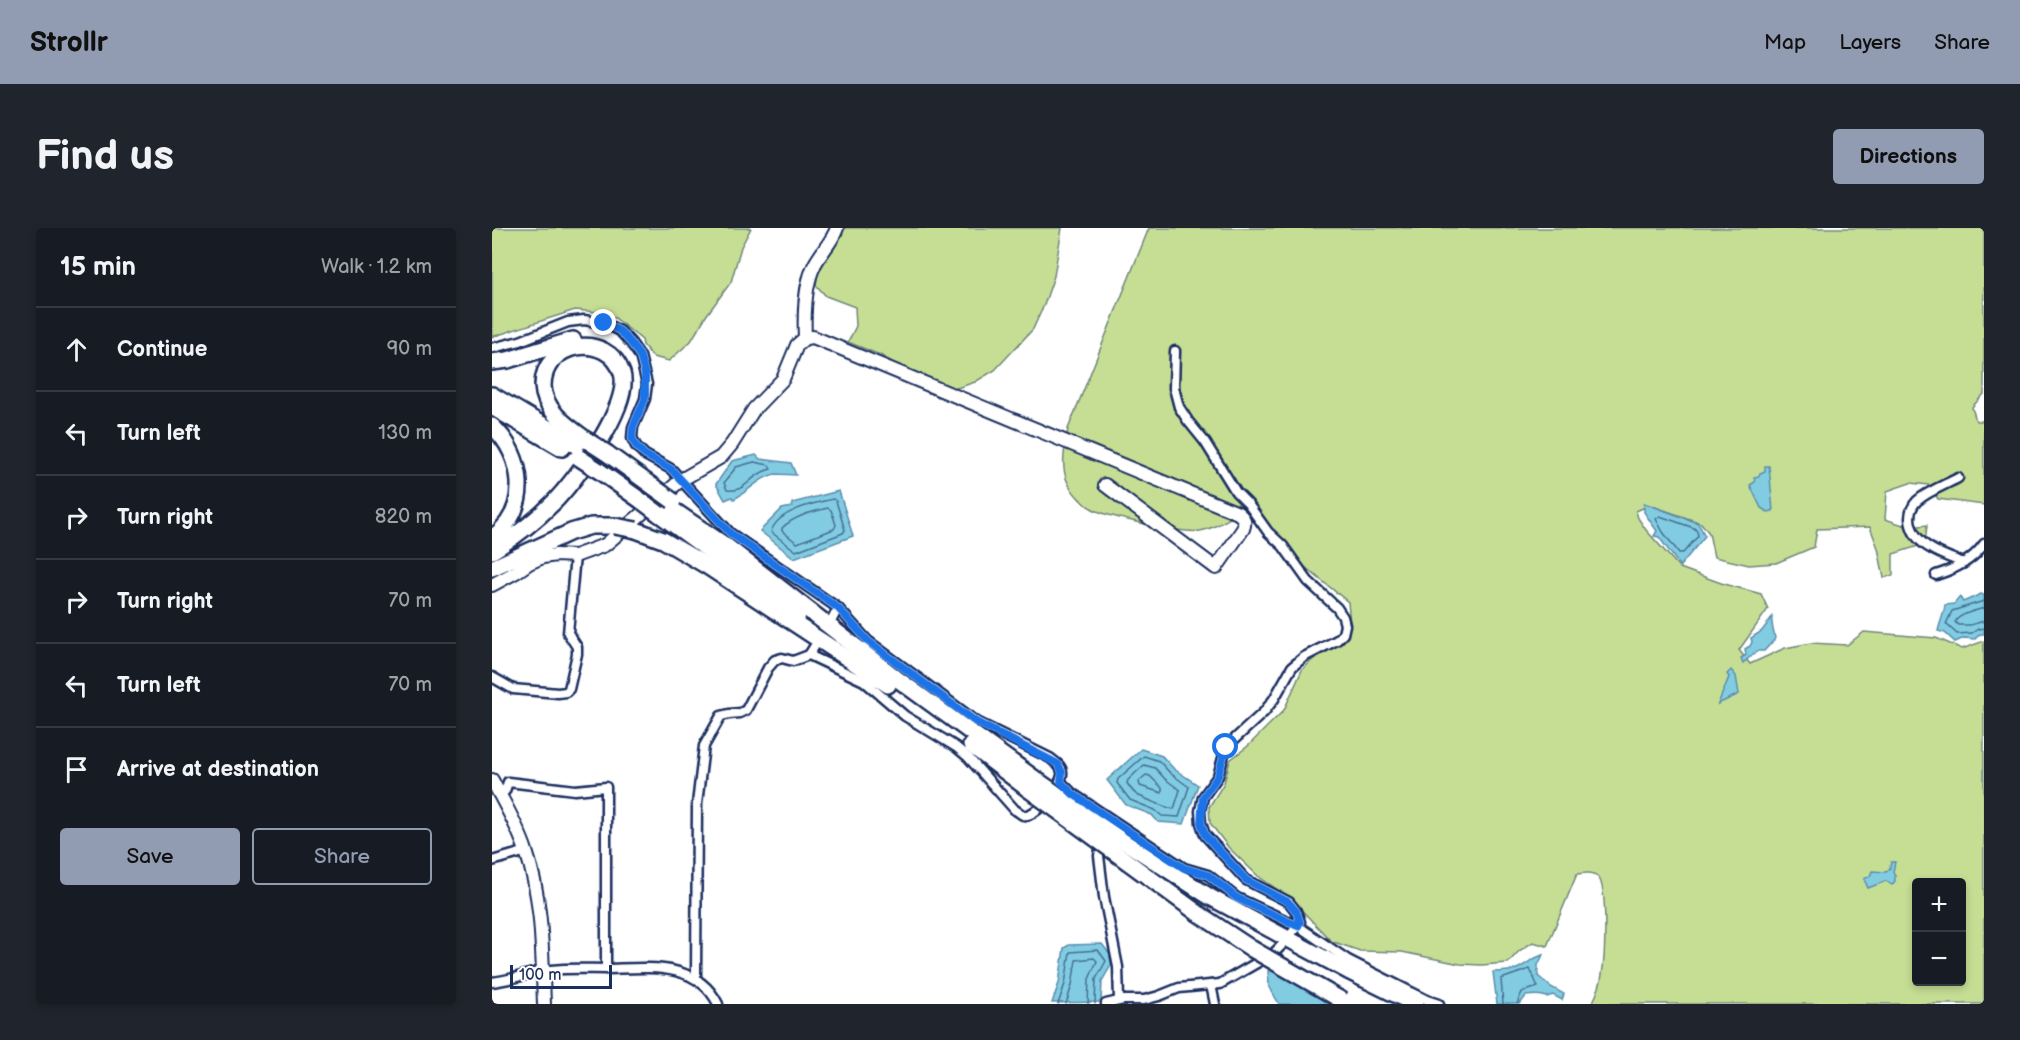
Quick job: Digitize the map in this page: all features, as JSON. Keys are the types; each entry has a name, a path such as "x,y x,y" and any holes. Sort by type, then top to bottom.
{"highway":[{"path":"492,362 507,360 580,338 598,340 614,348 623,359 629,373 631,389 629,402 621,418 588,470 569,494 549,517 526,537 492,558"},
{"path":"492,551 514,538 555,501 577,474 614,418 621,402 624,385 622,372 604,351 589,345 574,346 562,352 545,372 543,386 546,400 554,413 583,449"},
{"path":"492,395 604,462 649,494 778,601 1033,785 1199,914 1251,949 1346,1002"},
{"path":"492,408 583,449"},
{"path":"492,426 501,434 517,462 519,496 512,515 499,533 492,538"},
{"path":"666,507 726,546 778,601"},
{"path":"492,568 571,532 591,526 615,526 636,530 663,540 707,566 778,601 966,741 1210,897 1415,1004"}],"street":[{"path":"805,338 805,312 813,267 833,238 837,228"},
{"path":"492,348 520,341 568,322 584,320 604,323 620,331 640,356 647,384 645,399 633,427 632,438 636,446 645,455 671,469 730,533 838,608 868,641 976,722 1058,764 1062,772 1061,782 1038,809 1032,814 1023,815 1015,810 968,757 956,747 905,716 864,681 809,655"},
{"path":"492,585 543,557 575,556 605,545 681,480 721,457 754,409 783,379 797,345 805,338 813,337 826,341 1238,513 1245,524 1216,567 1105,485"},
{"path":"1175,351 1174,388 1179,407 1205,442 1236,492 1268,532 1283,546 1308,581 1337,608 1345,625 1343,634 1336,640 1304,657 1292,667 1264,712 1226,747 1218,776 1203,797 1200,811 1205,835 1246,880 1288,902 1296,911 1300,922 1295,930"},
{"path":"1958,478 1915,502 1910,513 1911,529 1932,549 1950,559 1964,563"},
{"path":"1936,574 1954,569 1964,563 1975,556 1984,544"},
{"path":"492,677 513,689 558,693 569,689 577,654 577,647 568,633 575,556"},
{"path":"831,621 838,608"},
{"path":"696,977 697,804 704,746 721,717 746,710 768,668 775,660 782,658 793,661 809,655 816,644"},
{"path":"492,780 526,851 535,884 541,924 544,1004"},
{"path":"500,795 505,791 508,782 575,790 606,787 606,969"},
{"path":"1061,782 1073,794 1184,868 1208,875 1237,898 1348,960 1439,1004"},
{"path":"1118,824 1100,849 1099,856 1104,897 1118,967 1119,1000"},
{"path":"492,861 526,851"},
{"path":"1106,1004 1119,1000 1144,1000 1179,988 1211,985 1230,980 1274,953 1281,946"},
{"path":"492,982 542,972 652,967 674,970 696,977 705,985 718,1004"},
{"path":"1211,985 1215,1004"}],"green space":[{"path":"492,228 751,228 741,247 731,282 691,341 669,361 653,357 643,345 642,340 615,318 597,312 575,310 492,337"},
{"path":"840,228 1062,228 1054,276 1033,329 995,370 975,382 942,391 880,355 848,342 856,326 855,307 826,296 816,285 820,256"},
{"path":"1149,228 1984,228 1984,394 1972,407 1976,421 1984,421 1984,505 1938,499 1929,485 1910,483 1887,491 1885,519 1909,527 1927,525 1925,544 1893,554 1893,575 1884,578 1878,548 1870,527 1817,529 1814,547 1776,563 1749,565 1714,557 1709,533 1701,523 1650,505 1636,511 1646,530 1680,568 1761,594 1768,609 1739,650 1750,664 1785,648 1811,643 1847,645 1864,632 1936,638 1962,649 1984,641 1984,1004 1592,1004 1600,986 1605,939 1601,883 1596,875 1588,873 1577,874 1547,946 1533,942 1519,951 1508,963 1460,964 1402,952 1360,951 1331,941 1292,900 1258,876 1229,848 1210,823 1209,807 1224,783 1230,760 1248,746 1284,710 1302,670 1350,624 1348,602 1289,554 1254,513 1245,509 1223,522 1200,531 1165,528 1106,514 1088,506 1073,492 1064,470 1068,429"}],"water":[{"path":"756,455 760,459 791,463 796,475 770,475 734,499 732,497 725,500 716,484 732,461"},
{"path":"1765,466 1769,466 1773,511 1768,512 1761,508 1750,485 1755,482 1754,477 1765,471"},
{"path":"839,491 853,536 794,558 760,531 782,509 792,507 792,503"},
{"path":"1644,503 1698,523 1705,536 1680,566 1659,537 1654,536 1657,531 1644,512"},
{"path":"1981,594 1984,595 1984,634 1980,634 1975,639 1964,638 1955,642 1945,633 1938,631 1945,605 1954,604 1960,597 1963,602"},
{"path":"1772,617 1775,639 1764,651 1757,651 1743,663 1741,658 1746,655 1745,649 1750,646 1751,638 1762,631"},
{"path":"1731,670 1736,676 1739,694 1718,704 1729,677 1727,674"},
{"path":"1141,749 1162,756 1174,769 1198,785 1184,824 1158,822 1152,815 1126,805 1107,780"},
{"path":"1891,862 1895,862 1893,872 1895,881 1892,885 1886,881 1868,888 1864,879 1870,876 1872,871 1886,872"},
{"path":"1102,944 1114,960 1102,981 1101,1002 1052,1003 1059,983 1064,948 1069,945"},
{"path":"1543,955 1538,965 1538,976 1564,994 1562,1000 1553,995 1547,997 1534,995 1526,996 1520,1004 1497,1004 1493,972 1516,969"},
{"path":"1284,961 1344,994 1344,1004 1279,1004 1269,986 1268,971"}],"route":[{"path":"604,323 620,331 631,343 640,356 645,374 647,384 645,399 633,427 632,438 636,446 645,455 671,469 730,533 838,608 868,641 976,722 1058,764 1062,772 1061,782 1073,794 1184,868 1208,875 1237,898 1298,926 1300,922 1296,911 1288,902 1246,880 1205,835 1200,811 1203,797 1218,776 1226,747"}]}
